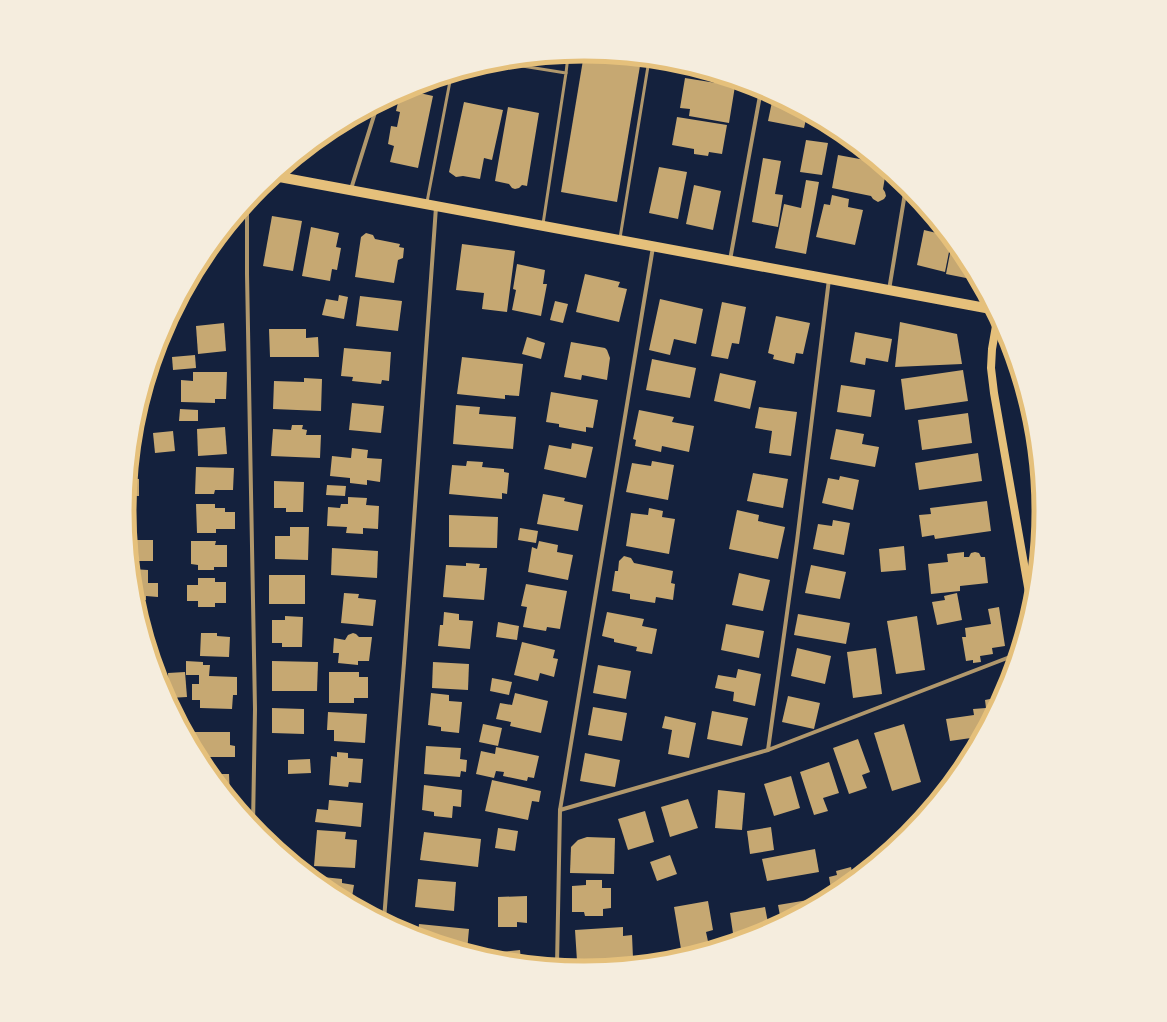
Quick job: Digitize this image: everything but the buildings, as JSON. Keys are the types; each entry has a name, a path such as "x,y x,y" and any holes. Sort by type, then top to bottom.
{"main road":[{"path":"282,177 985,308"},
{"path":"995,330 991,368 993,387 1027,587"}],"street":[{"path":"730,260 760,97"},
{"path":"350,190 375,112"},
{"path":"889,290 905,196"},
{"path":"384,915 404,663 431,205"},
{"path":"247,212 247,282 256,709 253,817"},
{"path":"557,960 560,810 653,246"},
{"path":"768,750 797,541 829,279"},
{"path":"560,810 768,750 1010,657"}],"lane":[{"path":"543,226 567,62"},
{"path":"521,66 566,73"},
{"path":"619,240 648,66"},
{"path":"431,205 450,81"}]}
